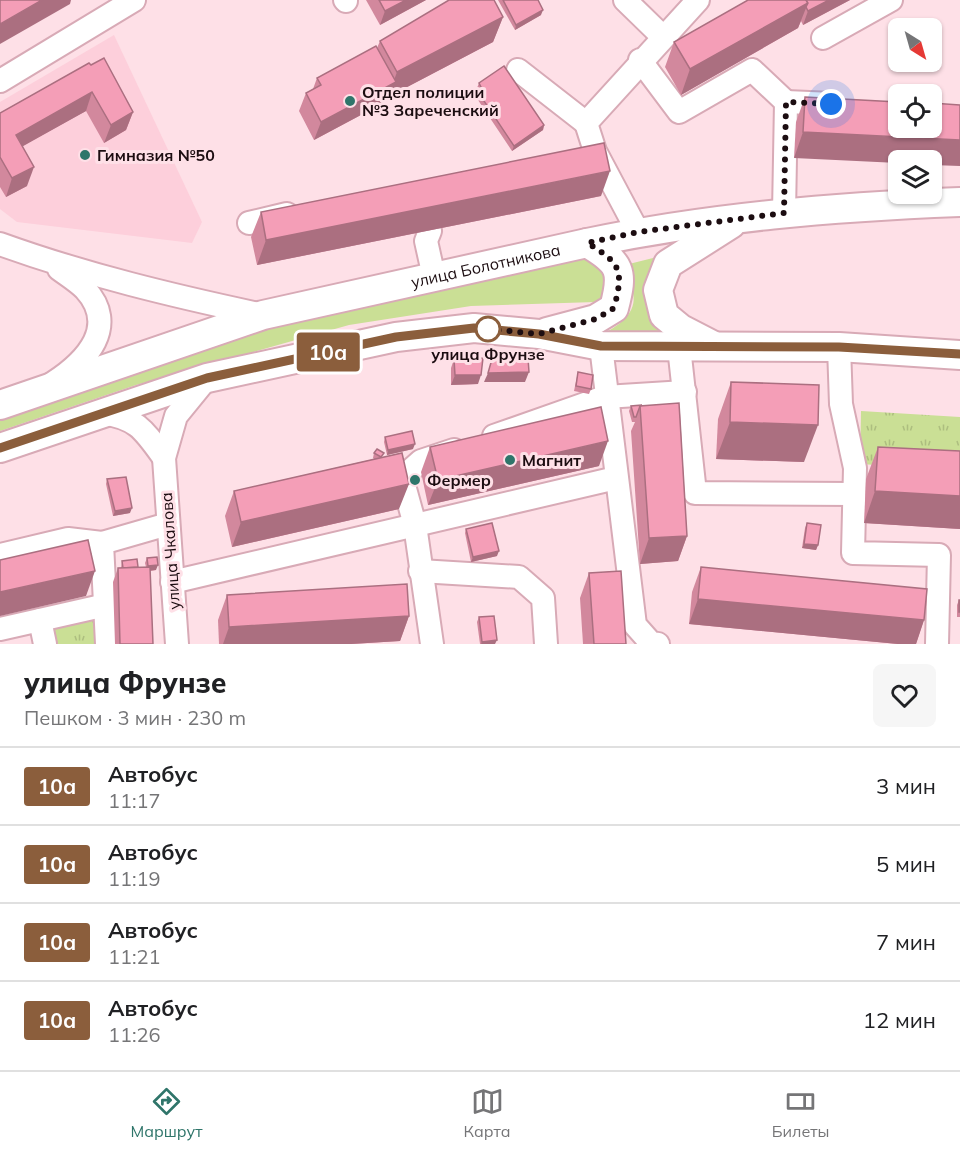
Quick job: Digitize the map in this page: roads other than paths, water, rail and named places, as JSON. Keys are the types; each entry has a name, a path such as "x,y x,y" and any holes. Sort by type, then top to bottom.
{"main road":[{"name":"улица Болотникова","path":"0,405 263,315 638,232 784,213 867,206 960,202"},
{"path":"714,345 681,329 664,315 658,290 668,264 740,219"},
{"path":"539,334 596,319 614,308 621,284 619,272 607,254 587,243"},
{"path":"0,448 207,378 396,337 474,328 539,334 601,346 839,347 960,355"}],"street":[{"path":"0,81 99,9 134,0"},
{"path":"625,0 663,37"},
{"path":"586,123 640,60 698,0"},
{"path":"823,38 891,0"},
{"path":"640,60 679,112 752,70 786,102 854,105"},
{"path":"518,70 586,123 595,151 638,232"},
{"path":"784,213 786,102"},
{"path":"249,223 304,211"},
{"path":"430,231 426,241 434,277"},
{"path":"0,244 51,262 159,293 263,315"},
{"path":"42,390 63,377 94,346 100,331 96,305 84,289 51,262"},
{"path":"601,346 605,397 635,625 651,643 658,644"},
{"path":"679,347 695,494 854,494"},
{"path":"839,347 840,404 855,468 853,553 950,555 937,644"},
{"name":"улица Чкалова","path":"177,644 164,458 176,416 207,378"},
{"path":"432,644 415,525 402,478 421,461 605,397 685,392"},
{"path":"102,412 121,416 134,422 164,458"},
{"path":"855,468 878,469"},
{"path":"172,582 616,478"},
{"path":"0,555 68,539 102,543 168,524"},
{"path":"102,543 107,644"},
{"path":"420,572 519,577 543,598 546,644"},
{"path":"0,629 106,605"},
{"path":"40,620 45,644"}],"place":[{"name":"Отдел полиции №3 Зареченский","path":"350,101"},
{"name":"Гимназия №50","path":"85,155"},
{"name":"улица Фрунзе","path":"488,329"},
{"name":"Магнит","path":"510,460"},
{"name":"Фермер","path":"415,480"}]}
